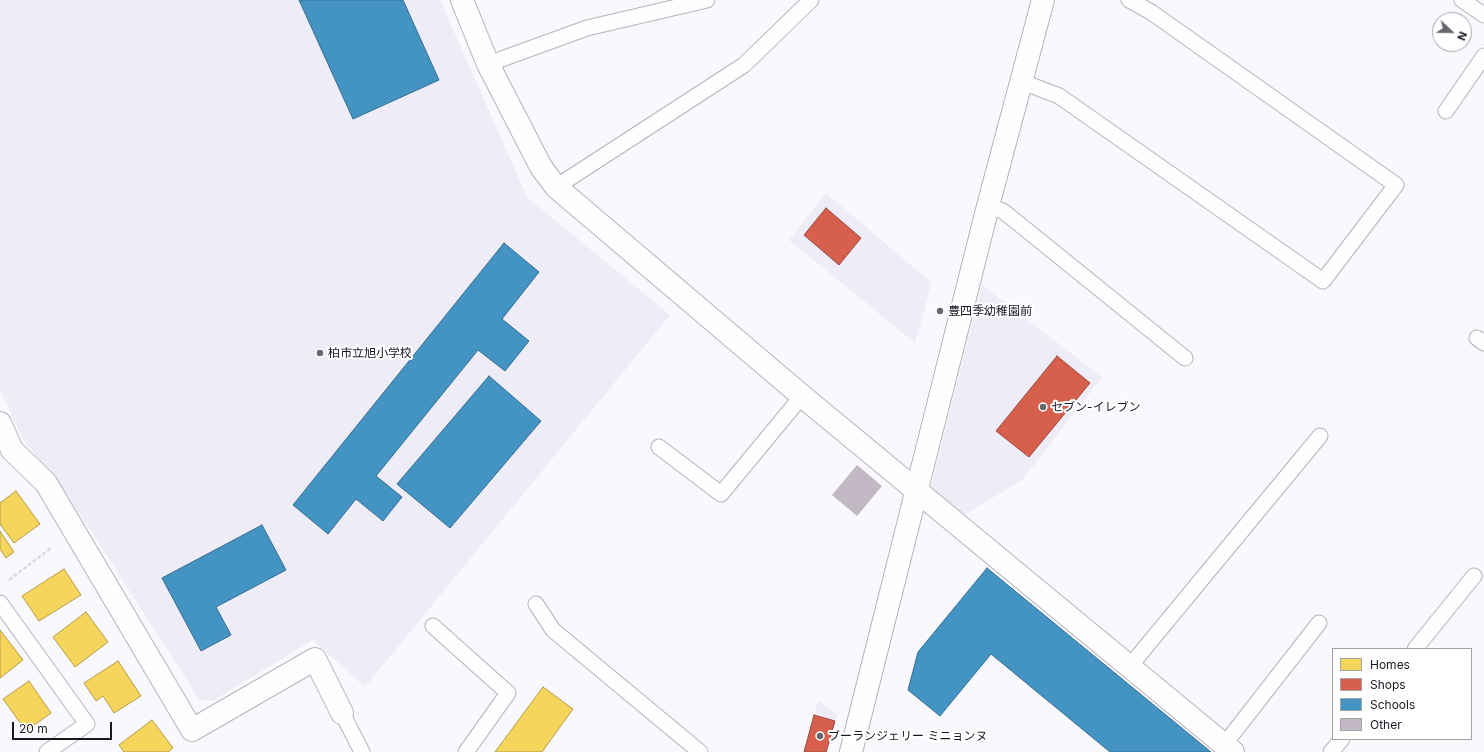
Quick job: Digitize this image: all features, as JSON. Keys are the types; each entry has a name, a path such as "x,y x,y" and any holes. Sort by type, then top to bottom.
{"street":[{"path":"462,0 488,64 541,167 556,187 802,396 1229,748"},
{"path":"851,752 918,491 925,455 988,206 1020,81 1043,0"},
{"path":"0,423 12,450 46,483 192,730 314,659 342,713"}],"lane":[{"path":"488,64 587,28 707,0"},
{"path":"556,187 744,65 811,0"},
{"path":"1020,81 1059,96 1323,282 1396,185 1151,12 1129,0"},
{"path":"1462,0 1484,15"},
{"path":"1446,111 1484,56"},
{"path":"988,206 1003,211 1185,358"},
{"path":"659,447 721,494 802,396"},
{"path":"1130,666 1320,436"},
{"path":"1416,648 1474,576"},
{"path":"0,603 87,724 47,752"},
{"path":"536,604 553,630 700,752"},
{"path":"1229,748 1319,623"},
{"path":"433,626 508,693 466,752"},
{"path":"342,713 362,752"},
{"path":"1332,752 1341,740"}],"path":[{"path":"6,582 74,532"}],"shaded area":[{"name":"柏市立旭小学校","path":"0,0 440,0 527,197 670,315 365,687 313,640 212,701 199,699 88,526 23,439 0,390"},
{"path":"826,193 932,283 915,343 789,240"},
{"path":"982,285 1102,377 1023,479 960,518 929,495"},
{"name":"ブーランジェリー ミニョンヌ","path":"818,701 837,714 828,752 804,752"}],"building: Homes":[{"path":"16,491 40,524 14,543 0,524 0,503"},
{"path":"0,531 14,552 6,558 0,549"},
{"path":"64,569 81,595 39,621 22,596"},
{"path":"86,612 108,642 75,667 53,637"},
{"path":"0,630 23,660 0,678"},
{"path":"118,661 141,696 114,713 103,696 96,701 84,683"},
{"path":"29,681 51,713 26,731 3,699"},
{"path":"543,687 573,709 542,752 495,752"},
{"path":"152,720 173,748 168,752 124,752 119,745"}],"building: Shops":[{"path":"826,208 861,238 839,265 804,235"},
{"name":"セブン-イレブン","path":"1057,356 1090,383 1029,457 996,431"},
{"name":"ブーランジェリー ミニョンヌ","path":"814,715 835,721 826,752 804,752"}],"building: Schools":[{"path":"299,0 403,0 439,80 353,119"},
{"path":"504,243 539,272 502,319 529,341 505,371 478,350 376,476 402,497 383,521 356,499 328,534 293,505"},
{"path":"489,376 541,421 450,528 397,484"},
{"path":"262,525 286,570 216,607 231,635 201,651 162,578"},
{"path":"987,568 1211,752 1110,752 991,654 940,716 908,690 918,652"}],"building: Other":[{"path":"857,465 882,486 857,516 832,495"}],"place":[{"name":"豊四季幼稚園前","path":"940,311"},
{"name":"柏市立旭小学校","path":"320,353"},
{"name":"セブン-イレブン","path":"1043,407"},
{"name":"ブーランジェリー ミニョンヌ","path":"820,736"}]}
